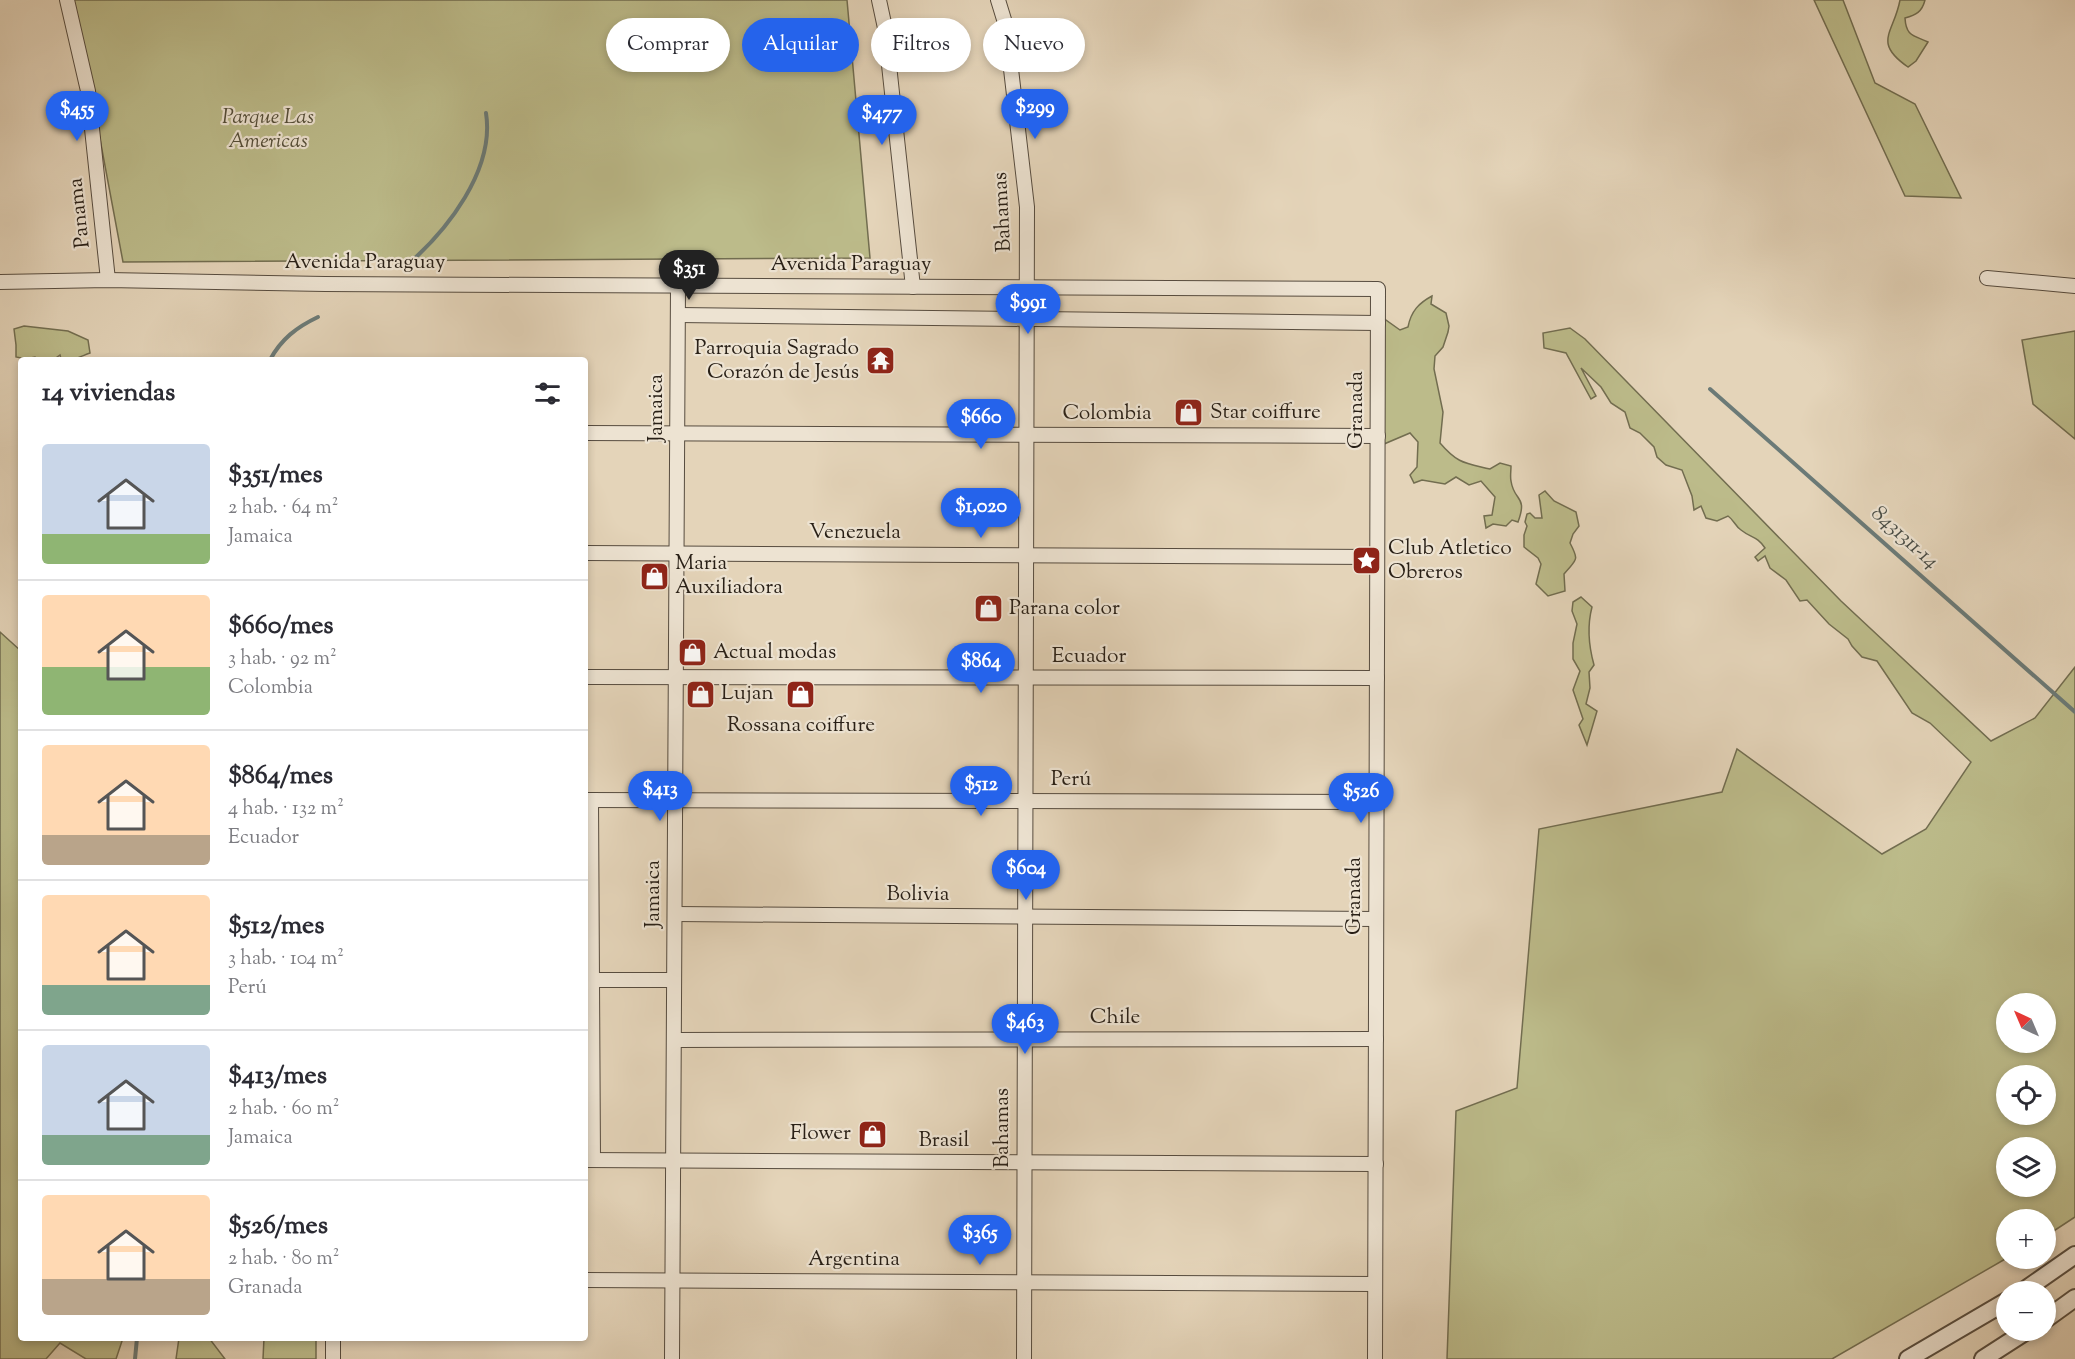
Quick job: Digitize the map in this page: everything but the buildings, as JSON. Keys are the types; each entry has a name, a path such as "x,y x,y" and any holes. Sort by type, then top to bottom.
{"street":[{"name":"Panama","path":"67,0 88,91 108,280"},
{"path":"879,0 885,27 913,287"},
{"name":"Bahamas","path":"998,0 1006,26 1027,207 1024,1359"},
{"path":"1987,278 2075,286"},
{"name":"Avenida Paraguay","path":"0,282 108,280 678,286 1378,289"},
{"name":"Jamaica","path":"672,1359 678,286"},
{"name":"Granada","path":"1375,1359 1378,289"},
{"path":"678,315 1378,323"},
{"name":"Colombia","path":"588,433 1378,436"},
{"name":"Venezuela","path":"588,553 1377,556"},
{"name":"Ecuador","path":"588,677 1377,678"},
{"path":"588,800 589,1160"},
{"name":"Perú","path":"588,800 1377,802"},
{"name":"Bolivia","path":"675,914 1376,919"},
{"path":"589,980 674,980"},
{"name":"Chile","path":"674,1040 1376,1040"},
{"name":"Brasil","path":"589,1160 1376,1164"},
{"path":"2038,1281 2075,1255"},
{"name":"Argentina","path":"588,1280 1375,1284"},
{"path":"2056,1312 2075,1298"},
{"path":"1908,1359 1996,1307"},
{"path":"333,1341 333,1359"},
{"path":"1983,1359 2011,1341"}],"green space":[{"name":"Parque Las Americas","path":"74,0 847,0 849,18 742,18 742,72 853,72 870,258 123,262"},
{"path":"1814,0 1843,0 1875,83 1915,104 1961,198 1905,196"},
{"path":"1900,0 1925,0 1918,12 1905,18 1909,32 1928,42 1916,61 1908,67 1897,58 1888,44 1888,36"},
{"path":"1432,296 1431,304 1446,313 1449,326 1443,347 1435,356 1434,369 1443,412 1440,443 1457,459 1468,464 1490,469 1500,463 1511,466 1513,488 1522,507 1518,522 1512,520 1506,526 1493,524 1486,528 1484,516 1492,515 1495,497 1481,481 1469,485 1456,477 1445,484 1422,480 1414,483 1410,475 1417,467 1418,442 1410,433 1384,444 1383,318 1400,330 1408,327 1416,308"},
{"path":"24,326 68,331 88,340 90,353 81,357 60,357 60,355 57,357 16,357 14,329"},
{"path":"1570,328 1585,339 1841,601 1991,741 2035,718 2075,667 2075,1217 2056,1229 2056,1209 1996,1209 1996,1264 1832,1359 1447,1359 1456,1111 1517,1088 1539,829 1722,792 1737,749 1882,854 1926,829 1971,762 1930,723 1912,713 1877,661 1862,657 1848,639 1829,624 1807,600 1800,601 1786,580 1770,568 1765,556 1758,561 1755,557 1765,548 1759,541 1745,533 1728,516 1717,521 1706,518 1701,506 1694,510 1692,496 1682,470 1666,465 1657,457 1654,447 1640,433 1630,428 1625,412 1611,403 1601,387 1581,368 1596,396 1591,399 1566,353 1544,348 1543,333"},
{"path":"2075,331 2075,439 2033,404 2022,340"},
{"path":"1545,491 1554,501 1576,512 1579,526 1570,543 1576,557 1574,563 1564,574 1565,591 1548,596 1536,584 1541,564 1538,558 1524,547 1527,514 1530,513 1535,518 1542,518 1539,495"},
{"path":"1581,597 1592,607 1589,636 1594,665 1589,672 1590,688 1586,704 1597,711 1587,745 1579,725 1583,719 1573,690 1580,671 1573,659 1573,643 1577,624 1572,611 1573,602"},
{"path":"0,632 18,648 18,1341 122,1341 116,1359 86,1359 60,1343 46,1359 0,1359"},
{"path":"179,1341 211,1341 225,1359 176,1359"},
{"path":"264,1341 316,1341 316,1359 263,1359"}],"waterway":[{"path":"406,266 437,235 465,198 483,156 487,135 486,113"},
{"path":"272,357 290,334 318,317"},
{"name":"8431311-14","path":"1710,389 2075,712"},
{"path":"135,1359 137,1341"}],"place":[{"name":"Parroquia Sagrado Corazón de Jesús","path":"880,361"},
{"name":"Star coiffure","path":"1189,413"},
{"name":"Club Atletico Obreros","path":"1367,561"},
{"name":"Maria Auxiliadora","path":"654,576"},
{"name":"Parana color","path":"988,609"},
{"name":"Actual modas","path":"692,653"},
{"name":"Lujan","path":"700,694"},
{"name":"Rossana coiffure","path":"801,695"},
{"name":"Flower","path":"872,1134"}]}
